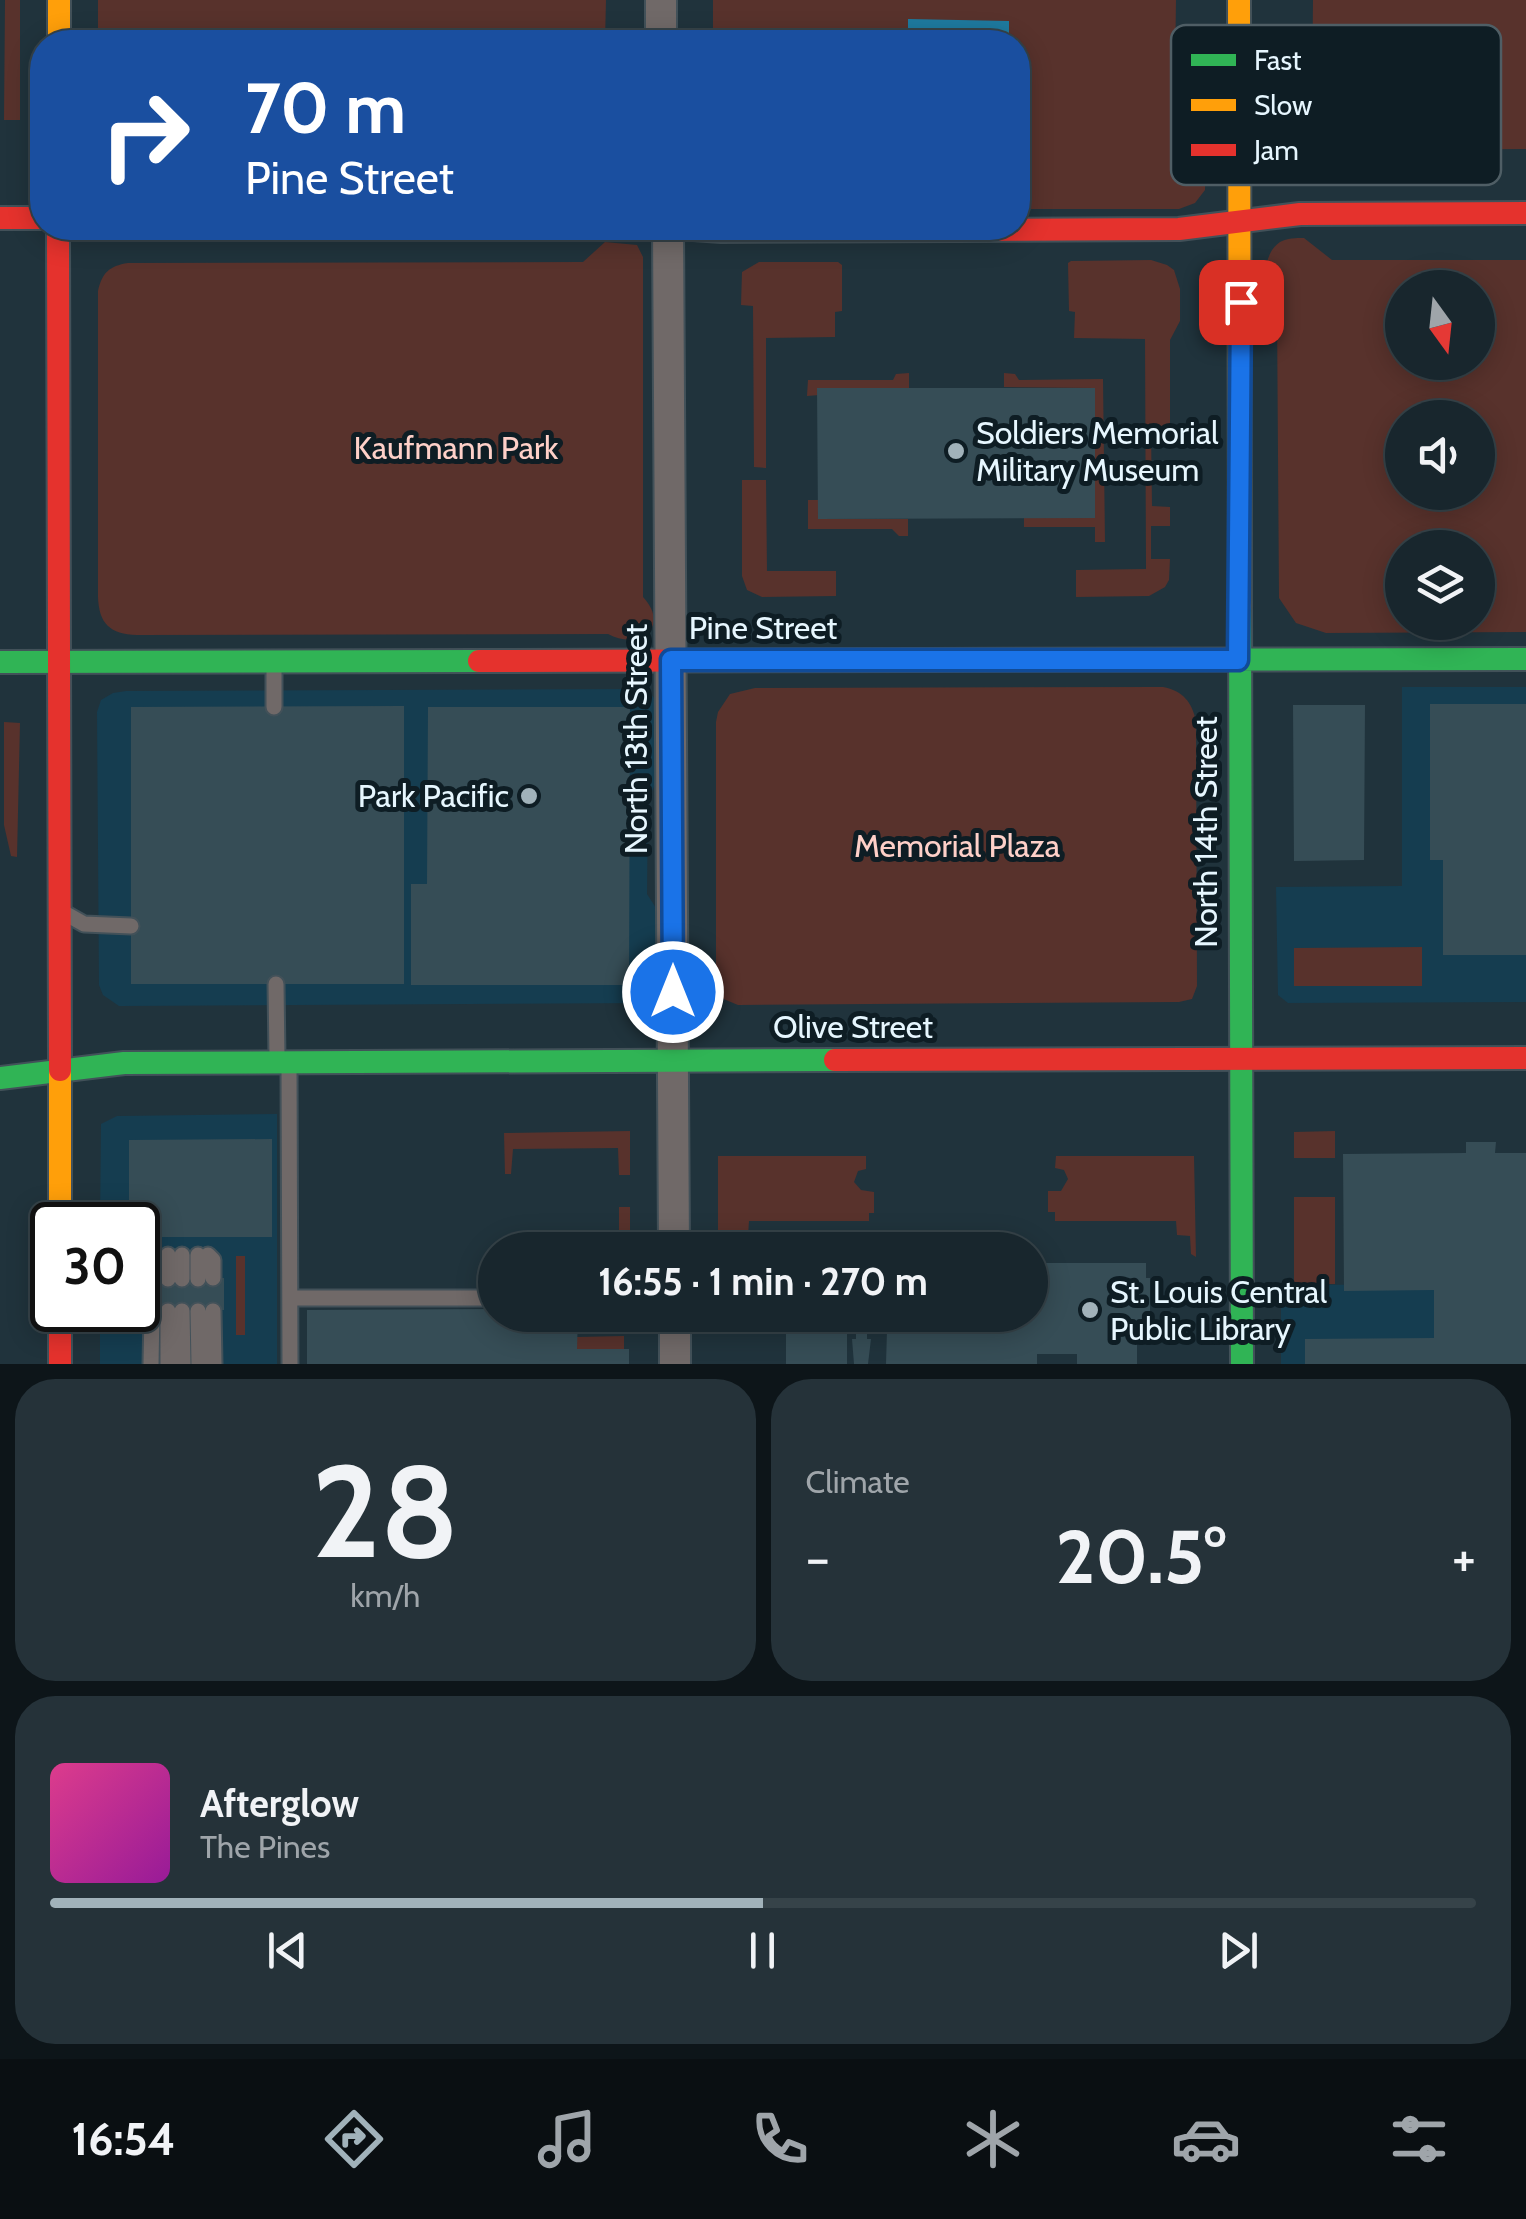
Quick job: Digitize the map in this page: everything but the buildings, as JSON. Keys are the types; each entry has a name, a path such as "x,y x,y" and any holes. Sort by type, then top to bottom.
{"main road":[{"path":"59,0 59,30"},
{"name":"North 14th Street","path":"1239,0 1239,25"},
{"name":"North 14th Street","path":"1241,185 1238,1060 1242,1364"},
{"path":"1030,231 1178,230 1300,214 1526,213"},
{"path":"0,218 30,218"},
{"path":"58,240 60,1202"},
{"name":"Pine Street","path":"0,662 1526,659"},
{"name":"Olive Street","path":"0,1078 124,1064 1526,1058"},
{"path":"60,1332 60,1364"}],"street":[{"path":"661,0 661,30"},
{"name":"North 13th Street","path":"668,240 674,1232"},
{"path":"675,1332 675,1364"}],"lane":[{"path":"274,661 274,707"},
{"path":"60,905 70,918 84,924 131,926"},
{"path":"276,984 283,1062 290,1364"},
{"path":"182,1255 213,1260 183,1279"},
{"path":"182,1255 183,1279"},
{"path":"182,1255 183,1279"},
{"path":"290,1298 478,1298"},
{"path":"152,1364 183,1311"},
{"path":"168,1364 183,1311"},
{"path":"182,1364 183,1311"},
{"path":"183,1311 199,1364"},
{"path":"183,1311 214,1364"}],"shaded area":[{"path":"1402,687 1526,687 1526,1002 1288,1003 1278,995 1276,887 1402,886"},
{"path":"634,689 651,694 656,701 657,781 648,799 647,894 658,911 658,993 647,1003 119,1006 103,995 99,985 97,712 101,700 113,693"},
{"path":"277,1114 277,1364 100,1364 100,1332 160,1332 160,1202 100,1202 101,1124 117,1116"},
{"path":"1526,1284 1526,1364 1281,1364 1281,1285"}],"green space":[{"path":"5,0 20,0 20,120 4,120"},
{"path":"98,0 606,0 605,30 98,30"},
{"path":"713,0 1176,0 1176,25 1171,25 1171,185 1205,185 1205,190 1195,203 1179,209 1030,209 1030,30 713,30"},
{"path":"1313,0 1526,0 1526,149 1501,149 1501,25 1313,25"},
{"path":"1292,238 1304,238 1332,260 1526,260 1526,632 1495,632 1495,530 1385,530 1385,633 1326,633 1296,623 1279,598 1277,311 1269,295 1266,266 1273,248"},
{"name":"Kaufmann Park","path":"605,242 637,245 643,257 643,597 654,618 648,633 630,640 608,634 137,635 113,630 104,621 98,597 98,291 111,268 128,263 583,262"},
{"path":"1151,260 1174,270 1180,289 1180,321 1170,340 1170,429 1151,430 1152,506 1170,507 1170,526 1151,526 1151,559 1170,559 1169,580 1149,596 1076,597 1076,570 1146,569 1145,339 1074,338 1075,312 1069,311 1071,261"},
{"path":"759,262 842,265 842,311 835,312 835,337 766,338 766,468 754,467 753,306 741,305 742,272"},
{"path":"909,373 909,388 807,396 808,380 893,380 896,374"},
{"path":"1004,373 1015,374 1019,380 1103,379 1105,542 1095,542 1095,527 1024,527 1024,518 1095,518 1095,388 1004,387"},
{"path":"742,480 766,480 767,571 836,571 836,596 762,597 747,590 742,576"},
{"path":"808,500 818,500 818,519 908,519 908,536 899,536 892,529 808,529"},
{"name":"Memorial Plaza","path":"1163,687 1186,698 1196,721 1197,986 1192,999 738,1005 721,998 716,983 716,722 730,694 755,688"},
{"path":"4,722 20,723 17,857 11,856 4,825"},
{"path":"1422,947 1422,986 1294,986 1294,948"},
{"path":"630,1131 630,1175 619,1175 618,1148 513,1149 511,1174 505,1174 504,1133"},
{"path":"1335,1131 1335,1158 1294,1158 1294,1132"},
{"path":"718,1156 866,1156 866,1169 858,1171 854,1182 861,1190 874,1192 874,1213 869,1213 869,1221 749,1221 748,1232 718,1232"},
{"path":"1056,1156 1194,1156 1196,1257 1191,1254 1190,1236 1177,1235 1176,1221 1055,1221 1055,1212 1048,1212 1048,1191 1061,1191 1068,1179 1064,1170 1055,1168"},
{"path":"1294,1197 1335,1197 1335,1284 1294,1284"},
{"path":"619,1207 630,1207 630,1232 619,1232"},
{"path":"236,1256 245,1256 245,1335 236,1335"},
{"path":"624,1336 624,1349 577,1349 577,1337"}],"water":[{"path":"908,19 1009,21 1009,30 908,30"}],"traffic: fast":[{"path":"1240,605 1242,1364"},
{"path":"924,660 1526,659"},
{"path":"0,662 479,661"},
{"path":"0,1078 124,1063 835,1060"}],"traffic: slow":[{"path":"59,0 59,30"},
{"path":"1239,0 1239,25"},
{"path":"1239,185 1240,605"},
{"path":"60,1070 60,1202"}],"traffic: jam":[{"path":"1030,230 1179,229 1300,214 1526,213"},
{"path":"0,218 30,218"},
{"path":"58,240 60,1070"},
{"path":"479,661 924,660"},
{"path":"835,1060 1526,1058"},
{"path":"60,1332 60,1364"}],"place":[{"name":"Soldiers Memorial Military Museum","path":"956,451"},
{"name":"Park Pacific","path":"529,796"},
{"name":"St. Louis Central Public Library","path":"1090,1310"}],"route":[{"path":"673,992 671,660 1238,660 1241,302"}]}
